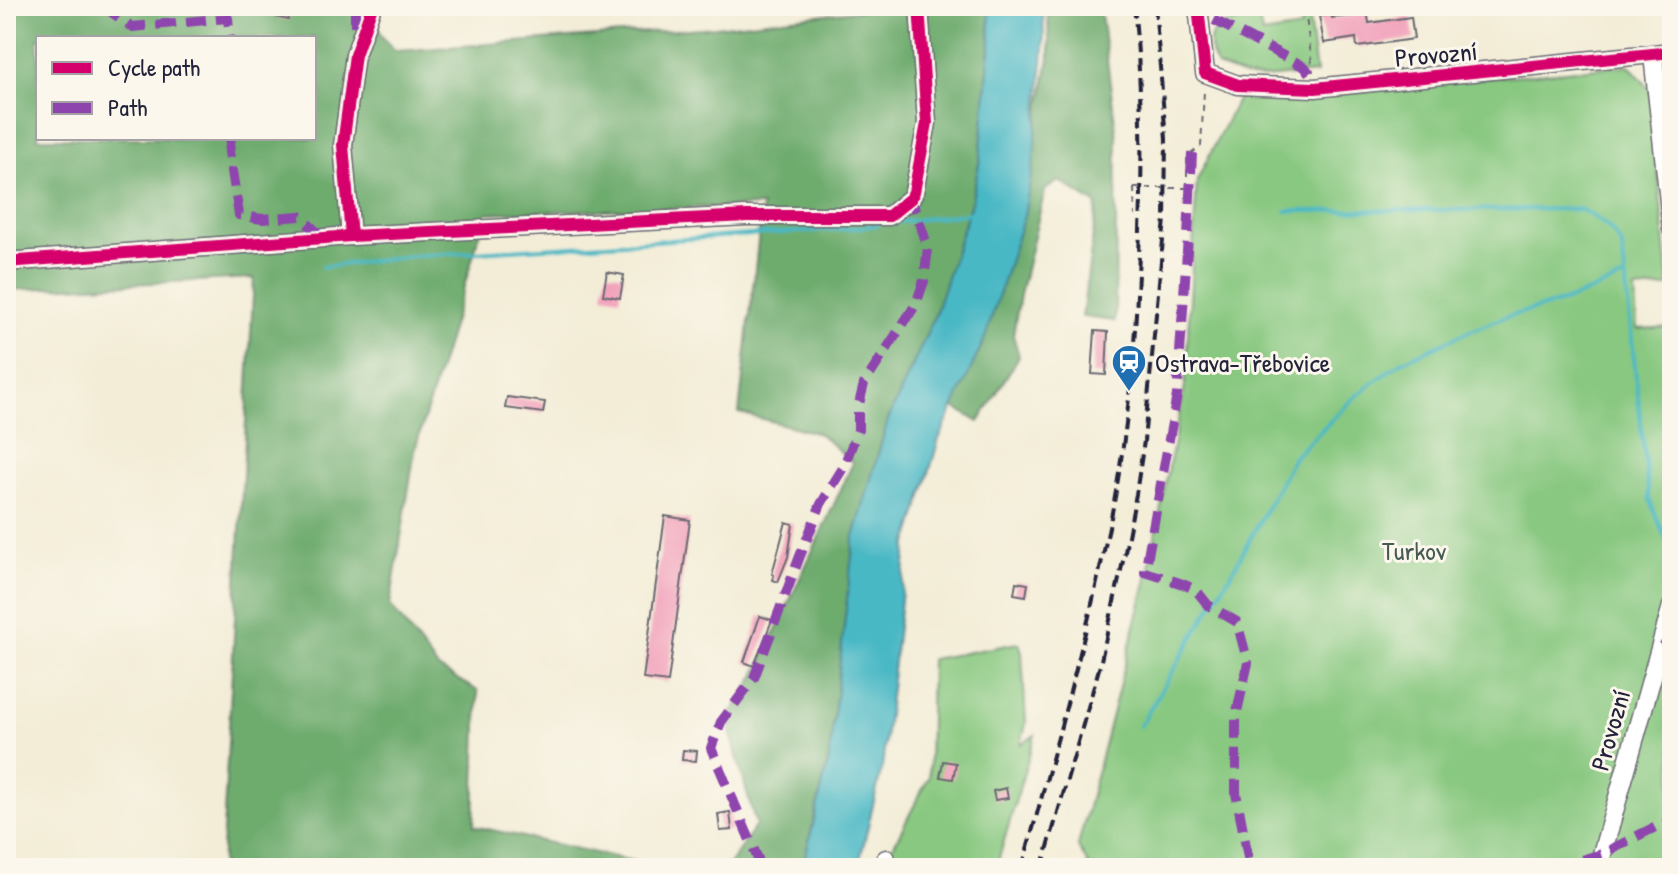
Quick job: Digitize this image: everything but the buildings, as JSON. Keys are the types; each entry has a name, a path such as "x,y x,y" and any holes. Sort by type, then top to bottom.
{"street":[{"path":"351,236 343,145 355,55 372,6"},
{"path":"6,262 351,236 747,216 889,216 914,192 927,123 919,6"},
{"path":"1198,6 1205,73"},
{"name":"Provozní","path":"1205,73 1238,85 1315,88 1663,54 1672,229"},
{"name":"Provozní","path":"1598,868 1672,606"}],"path":[{"path":"1305,9 1308,75 1329,74"},
{"path":"1135,216 1134,188 1187,188 1187,157 1201,146 1205,73"}],"green space":[{"path":"6,6 381,6 378,20 380,32 397,51 715,27 877,6 989,6 990,48 980,159 971,203 934,318 888,420 829,759 805,857 799,868 727,868 756,825 727,720 754,678 853,463 820,434 739,413 762,206 486,213 415,450 390,605 438,668 478,691 474,826 664,868 221,868 254,278 6,290"},
{"path":"1047,6 1100,6 1117,137 1115,321 1082,317 1097,205 1059,181 1045,190 1020,295 1013,335 1019,356 979,422 947,403 1021,213 1050,53"},
{"path":"1259,19 1262,34 1301,28 1301,20 1309,19 1316,73 1247,77 1217,66 1210,49 1213,32 1224,24"},
{"name":"Turkov","path":"1629,65 1650,89 1669,287 1635,290 1637,329 1672,327 1672,581 1654,647 1672,658 1672,868 1090,868 1078,846 1146,583 1185,386 1197,180 1242,90 1287,97"},
{"path":"1019,643 1026,724 1021,744 1035,735 996,868 882,868 929,777 931,659"}],"water":[{"path":"989,6 1043,6 1044,50 1033,166 1024,216 985,338 939,439 907,547 882,768 858,868 799,868 805,857 829,759 854,537 888,420 934,318 971,203 980,159 990,48"}],"waterway":[{"path":"1286,211 1580,209 1605,225 1622,247 1649,499 1671,552"},
{"path":"891,223 970,213"},
{"path":"323,267 412,256 878,225"},
{"path":"1140,726 1236,565 1294,457 1357,395 1401,362 1463,334 1505,317 1566,301 1625,277"}],"railway":[{"path":"1022,868 1095,590 1124,441 1135,329 1141,206 1141,106 1134,6"},
{"path":"1042,868 1100,665 1125,552 1144,441 1165,219 1166,139 1155,6"}],"marked path":[{"path":"103,6 132,27 228,18 230,36"},
{"path":"355,6 355,35"},
{"path":"1214,20 1305,67 1311,76"},
{"path":"231,140 229,152 239,215 262,219 300,216 323,238"},
{"path":"1192,153 1177,395 1145,572 1196,590 1208,605 1237,622 1248,663 1236,716 1236,793 1250,868"},
{"path":"758,868 758,859 711,748 721,722 754,678 821,504 843,468 858,430 858,408 864,384 916,304 924,281 928,247 911,198"},
{"path":"1663,640 1672,654"},
{"path":"1553,868 1602,854 1672,821"}],"cycle path":[{"path":"351,236 343,145 355,55 372,6"},
{"path":"6,262 351,236 747,216 889,216 914,192 927,123 919,6"},
{"path":"1198,6 1205,73 1238,85 1315,88 1672,52"}],"place":[{"name":"Ostrava-Třebovice","path":"1129,393"}]}
